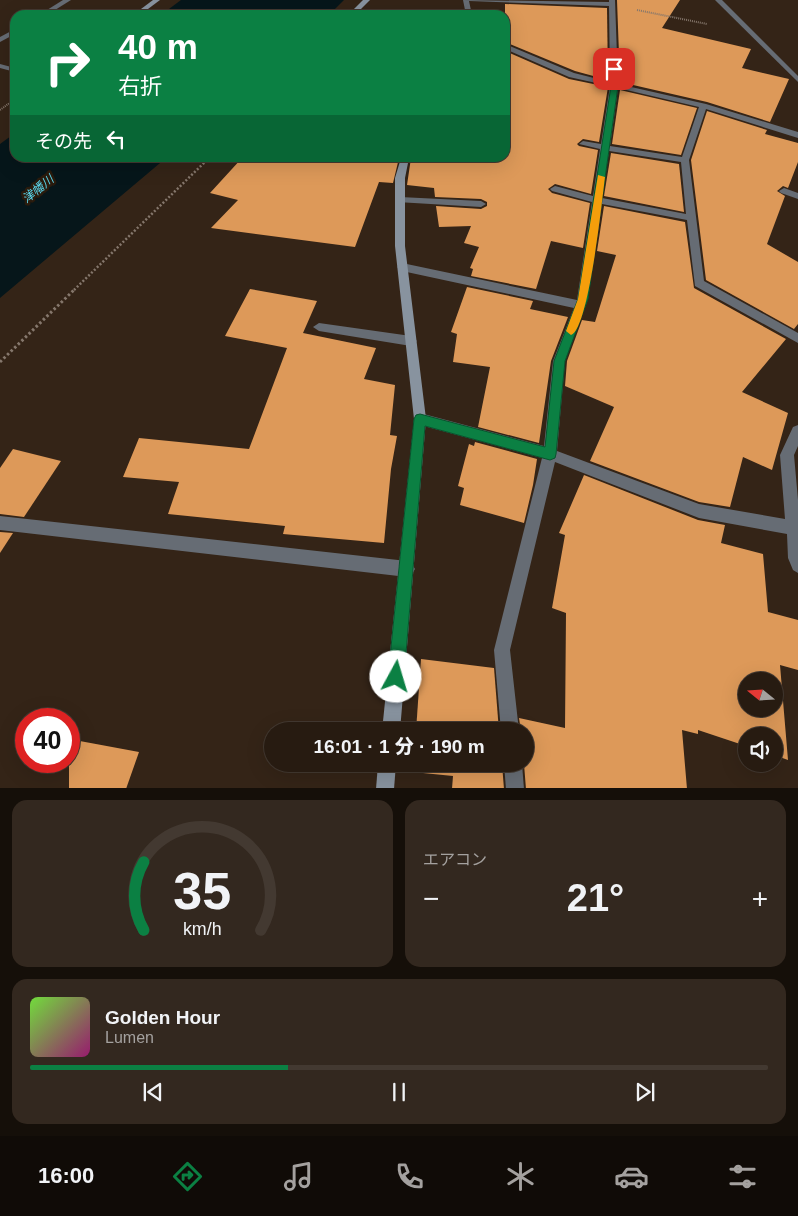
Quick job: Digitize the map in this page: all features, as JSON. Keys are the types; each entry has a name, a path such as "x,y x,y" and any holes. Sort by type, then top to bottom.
{"street":[{"path":"51,10 68,0"},
{"path":"143,10 158,0"},
{"path":"356,10 366,0"},
{"path":"472,0 612,2 614,86 581,305 559,361 550,454 502,650 509,722"},
{"path":"718,0 798,80"},
{"path":"510,48 550,67 614,86 703,106 798,135"},
{"path":"703,106 685,160 690,218 699,284 798,338"},
{"path":"583,144 685,160"},
{"path":"391,722 420,419 400,246 400,178 404,162"},
{"path":"555,189 598,200 690,218"},
{"path":"784,191 798,196"},
{"path":"400,200 481,204"},
{"path":"402,267 581,305"},
{"path":"318,327 411,341"},
{"path":"420,419 550,454 699,512 794,528"},
{"path":"798,431 787,456 798,565"},
{"path":"0,523 407,569"},
{"path":"385,788 386,772"},
{"path":"514,772 515,788"}],"path":[{"path":"0,362 205,162"}],"water":[{"path":"181,0 344,0 334,10 168,10"},
{"name":"津幡川","path":"10,137 10,162 161,162 0,298 0,144"}],"building":[{"path":"617,0 680,0 662,28 751,49 742,68 789,79 770,122 707,102 620,82"},
{"path":"505,4 607,8 608,80 575,71 510,44 510,10 505,10"},
{"path":"510,53 569,79 608,87 599,142 583,139 577,144 598,150 591,194 555,184 548,189 552,193 590,203 583,248 551,241 536,289 471,276 473,269 470,268 479,247 464,243 471,226 439,227 436,206 481,209 487,206 487,202 481,199 435,197 434,188 407,185 410,162 510,162"},
{"path":"620,90 697,108 681,155 612,144"},
{"path":"707,111 767,130 765,134 798,143 798,162 788,188 783,186 777,191 785,196 767,244 798,262 798,324 794,329 706,280 691,160"},
{"path":"611,153 679,164 684,212 604,196"},
{"path":"238,162 398,162 393,183 379,182 355,247 211,228 238,200 210,193"},
{"path":"604,206 685,222 694,288 786,339 742,392 788,413 772,470 743,457 730,507 699,502 590,461 614,407 565,386 567,361 582,320 595,322 616,255 597,251"},
{"path":"467,287 533,301 530,309 568,317 551,361 539,443 478,427 490,367 453,362 457,334 451,332"},
{"path":"250,289 317,301 303,333 376,348 364,379 395,385 390,435 397,436 391,469 384,543 283,534 285,526 168,514 179,482 123,477 139,438 249,449 287,348 225,336"},
{"path":"475,442 537,459 524,523 460,505 464,488 458,486 469,444 474,446"},
{"path":"13,449 61,461 24,517 0,514 0,468"},
{"path":"584,475 698,520 725,525 721,543 763,554 768,612 798,620 798,670 780,665 781,672 738,672 738,718 782,718 783,701 788,760 783,758 783,727 738,727 738,743 698,730 698,734 682,730 687,788 526,788 525,772 534,772 534,722 520,722 519,718 565,728 566,613 552,608 565,535 559,533"},
{"path":"0,532 13,533 0,553"},
{"path":"421,659 494,668 498,722 417,722"},
{"path":"80,741 139,752 126,788 69,788 69,773 80,773"},
{"path":"413,772 503,772 504,788 452,788 453,776"}],"slow traffic":[{"path":"571,331 583,299 601,177"}],"route":[{"path":"396,677 420,419 550,454 559,361 583,299 614,86 614,69"}]}
